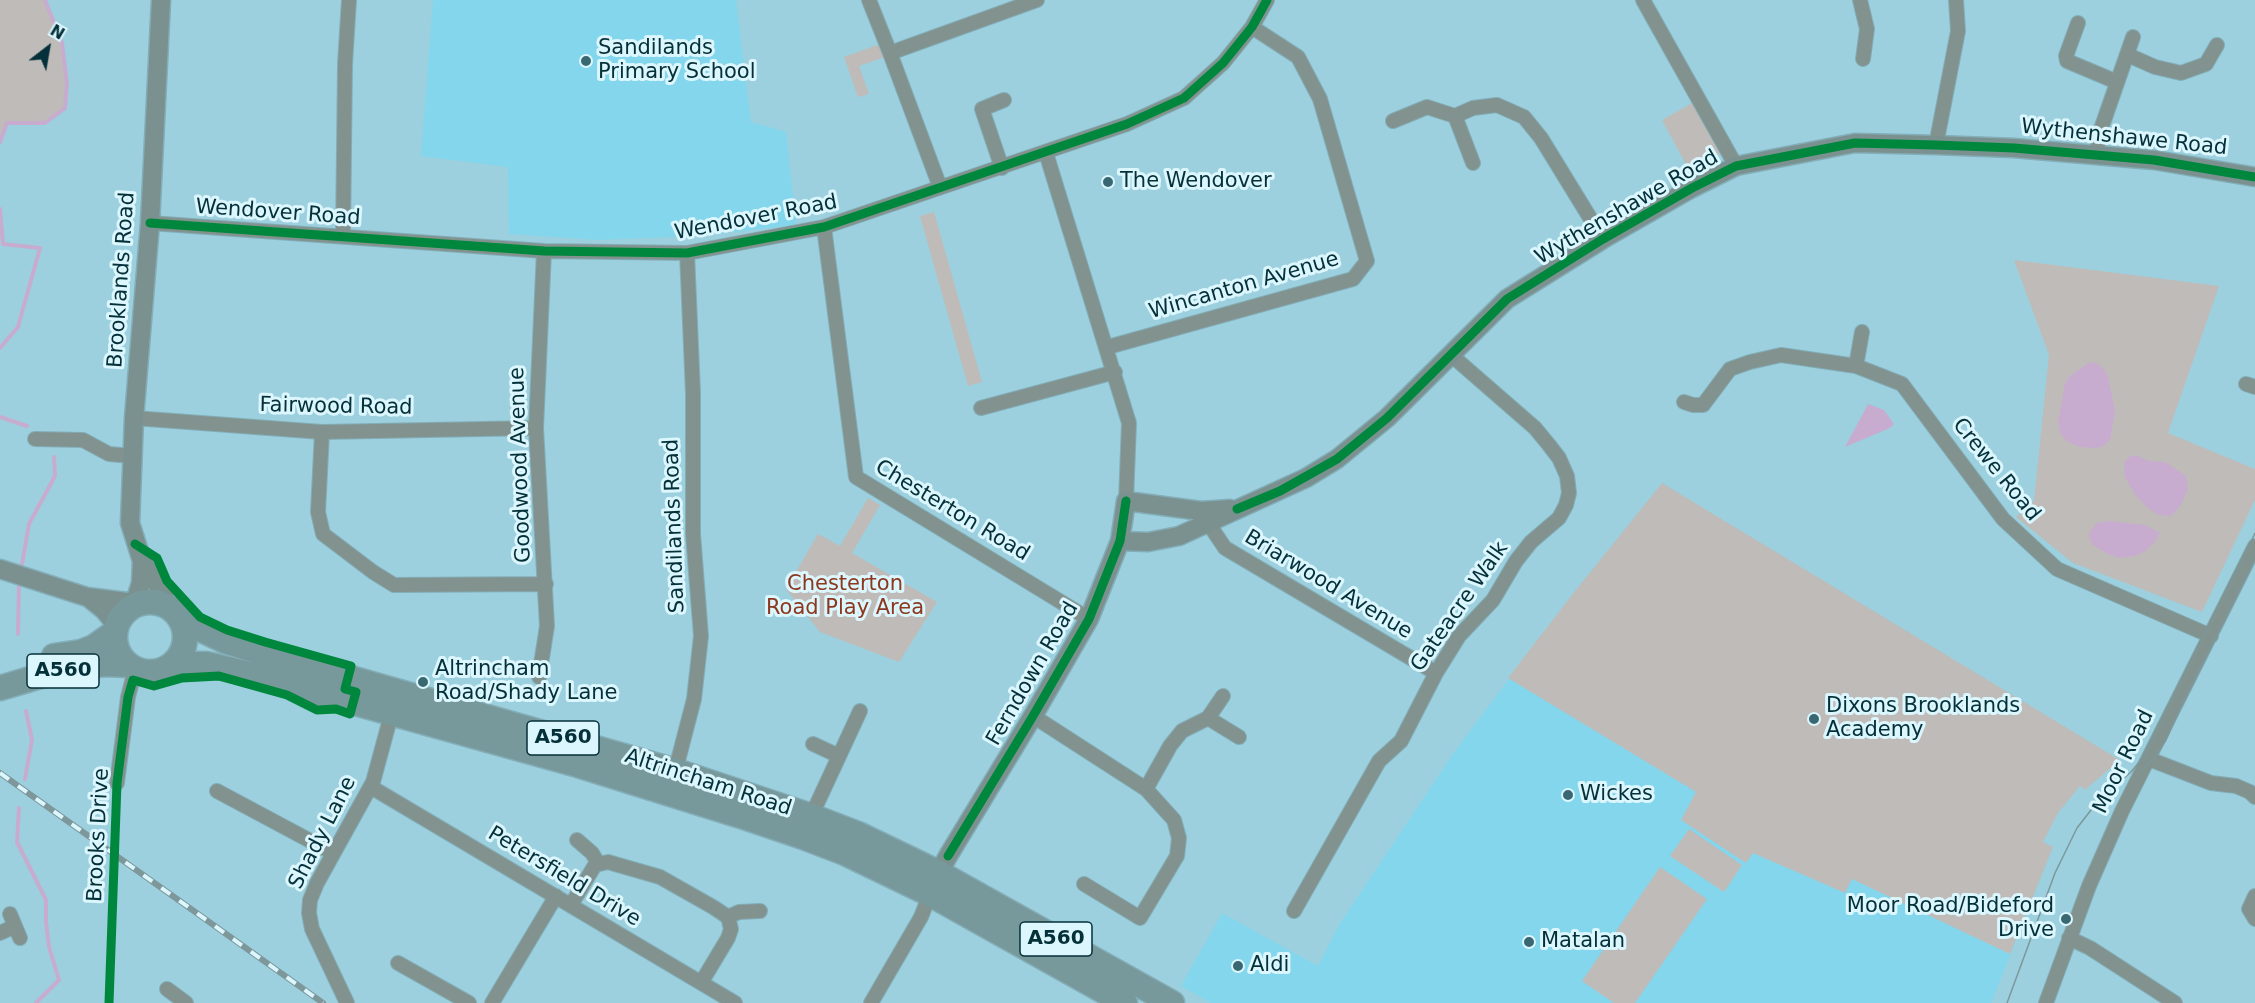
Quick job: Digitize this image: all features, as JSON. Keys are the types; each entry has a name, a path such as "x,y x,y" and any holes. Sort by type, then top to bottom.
{"highway":[{"name":"A560","path":"0,671 55,656 81,652 97,645 116,629 127,610 134,606 150,602 175,614"},
{"name":"Altrincham Road","path":"175,614 225,641 395,703"},
{"path":"168,668 179,657 185,642 185,635 175,614"},
{"name":"A560","path":"116,629 119,654 132,667"},
{"name":"A560","path":"0,688 36,677 105,664 156,672 168,668"},
{"name":"Altrincham Road","path":"168,668 188,664 219,666 395,703 672,782 807,826 858,834 935,884 1018,943 1125,1003"},
{"name":"Altrincham Road","path":"935,884 1172,1003"}],"main road":[{"name":"Brooklands Road","path":"161,0 150,223 134,418 130,523 142,561 175,614"},
{"name":"Wythenshawe Road","path":"1120,541 1148,542 1179,536 1204,518 1237,509 1298,483 1337,459 1387,418 1507,299 1603,238 1736,166 1855,143 2014,148 2154,160 2255,177"},
{"name":"Ferndown Road","path":"935,884 976,808 1089,619 1120,541 1126,501"},
{"path":"1126,501 1204,518"},
{"name":"Brooklands Road","path":"134,606 141,583 142,561"},
{"path":"4,570 87,597 127,602 134,606"},
{"path":"87,597 104,610 116,629"}],"street":[{"path":"343,236 345,64 349,0"},
{"path":"869,0 940,187"},
{"path":"890,53 1037,0"},
{"name":"Wendover Road","path":"150,223 544,251 687,253 824,227 1127,124 1184,98 1223,63 1252,27 1267,0"},
{"path":"1643,0 1736,166"},
{"path":"1860,0 1867,29 1863,59"},
{"path":"1935,145 1958,31 1956,0"},
{"path":"2078,23 2066,56 2067,61 2117,82"},
{"name":"Wincanton Avenue","path":"1108,347 1353,279 1366,261 1320,99 1298,57 1252,27"},
{"path":"2096,155 2100,132 2133,37"},
{"path":"2128,55 2155,68 2181,73 2206,64 2217,45"},
{"path":"1002,168 982,109 1004,100"},
{"path":"1393,121 1427,107 1455,116 1473,108 1497,105 1524,117 1541,138 1603,238"},
{"path":"1455,116 1473,163"},
{"name":"Ferndown Road","path":"1046,153 1108,347 1129,423 1126,501"},
{"name":"Chesterton Road","path":"824,227 856,477 1089,619"},
{"name":"Goodwood Avenue","path":"538,677 547,626 536,428 544,251"},
{"name":"Sandilands Road","path":"672,782 694,699 701,636 693,534 693,393 687,253"},
{"path":"1856,366 1862,332"},
{"name":"Gateacre Walk","path":"1294,911 1379,761 1401,741 1436,673 1459,636 1493,600 1526,548 1559,518 1566,505 1569,493 1567,476 1559,458 1535,428 1450,354"},
{"name":"Crewe Road","path":"1684,402 1703,405 1731,369 1781,355 1856,366 1902,384 2003,519 2057,569 2211,636"},
{"path":"981,408 1115,372"},
{"name":"Fairwood Road","path":"134,418 322,432 536,428"},
{"path":"322,432 318,512 323,534 373,572 394,585 546,584"},
{"path":"35,439 83,440 109,454 132,456"},
{"name":"Briarwood Avenue","path":"1204,518 1225,548 1436,673"},
{"name":"Moor Road","path":"2046,1003 2089,886 2122,811 2211,636 2252,562 2255,546"},
{"name":"Brooks Drive","path":"117,783 132,667"},
{"path":"1146,789 1170,746 1182,731 1208,718 1223,696"},
{"name":"Shady Lane","path":"347,1003 315,936 309,913 312,893 371,787 395,703"},
{"path":"807,826 860,711"},
{"path":"1032,716 1146,789 1174,820 1179,838 1177,856 1140,918 1084,884"},
{"path":"1208,718 1239,737"},
{"path":"813,744 839,756"},
{"path":"2149,759 2211,783 2236,786 2250,792 2255,797"},
{"name":"Petersfield Drive","path":"371,787 735,1003"},
{"path":"217,791 333,853"},
{"path":"577,840 592,853 598,863"},
{"path":"571,905 592,869 598,863 616,863 660,877 728,917 731,933 701,983"},
{"path":"871,1003 921,917 935,884"},
{"path":"492,1003 556,896"},
{"path":"2255,896 2249,909 2255,919"},
{"path":"728,917 739,912 760,911"},
{"path":"0,933 15,926"},
{"path":"2069,938 2090,948 2175,1003"},
{"path":"398,963 469,1003"},
{"path":"167,989 185,1003"}],"shaded area":[{"name":"Sandilands Primary School","path":"433,0 736,0 751,122 786,132 796,225 696,236 599,240 509,234 508,167 421,156"},
{"path":"2090,362 2098,364 2108,376 2115,411 2110,440 2102,447 2092,448 2080,447 2067,441 2060,433 2058,422 2065,384 2070,376"},
{"path":"1868,404 1884,410 1894,424 1890,428 1845,447"},
{"path":"2135,455 2149,461 2165,462 2186,476 2188,489 2180,506 2171,516 2159,515 2136,496 2125,477 2124,463 2129,457"},
{"name":"Dixons Brooklands Academy","path":"1662,483 2120,760 2085,790 2080,786 2058,813 2043,842 2053,847 1991,1003 1211,1003 1181,986 1222,913 1318,966 1339,925 1455,751 1575,591"},
{"path":"2109,521 2145,525 2160,533 2154,543 2144,552 2120,558 2093,545 2090,540 2089,533 2097,523"}],"green space":[{"path":"0,0 45,0 62,43 67,84 65,108 45,123 7,123 0,142"},
{"path":"880,44 885,57 859,66 869,94 858,97 844,57"},
{"path":"1692,103 1721,153 1690,172 1662,120"},
{"path":"934,212 982,382 968,386 920,216"},
{"path":"2014,260 2219,286 2168,433 2255,469 2255,500 2202,612 2073,563 2016,517 2034,501 2049,355"},
{"name":"Dixons Brooklands Academy","path":"1662,483 2120,760 2085,790 2080,786 2058,813 2043,842 2053,847 2010,954 1852,879 1845,893 1753,853 1746,863 1681,820 1696,792 1508,678"},
{"name":"Chesterton Road Play Area","path":"868,498 880,505 852,553 937,602 899,662 820,632 786,589 818,534 840,546"},
{"path":"1689,829 1742,865 1724,892 1670,856"},
{"path":"1660,867 1707,899 1635,1003 1614,1003 1582,981"}],"waterway":[{"path":"0,142 7,123 45,123 65,108 67,84 62,43 45,0"},
{"path":"0,209 3,244 40,248 18,327 0,348"},
{"path":"0,417 27,426"},
{"path":"21,570 29,524 55,476 54,457"},
{"path":"18,634 19,581"},
{"path":"25,779 32,740 26,711"},
{"path":"19,808 17,842 46,900 49,947 59,980 36,1003"}],"tram line":[{"path":"2007,1003 2055,873 2077,828 2098,801 2131,772 2144,756 2255,533"},
{"path":"2142,770 2153,760 2166,740 2255,559"}],"railway":[{"path":"0,773 323,1003"}],"cycle path":[{"path":"150,223 544,251 687,253 824,227 1127,124 1184,98 1223,63 1252,27 1267,0"},
{"path":"1237,509 1280,491 1337,459 1387,418 1507,299 1603,239 1692,188 1736,166 1855,143 2014,148 2154,160 2255,177"},
{"path":"948,856 1089,619 1120,541 1126,501"},
{"path":"109,1003 117,783 128,697 133,680 154,686 182,678 219,676 287,695 317,710 336,709 350,714 356,692 345,689 351,666 227,630 200,617 167,581 157,558 135,544"}],"place":[{"name":"Sandilands Primary School","path":"586,61"},
{"name":"The Wendover","path":"1108,182"},
{"name":"Altrincham Road/Shady Lane","path":"423,682"},
{"name":"Dixons Brooklands Academy","path":"1814,719"},
{"name":"Wickes","path":"1568,795"},
{"name":"Moor Road/Bideford Drive","path":"2066,919"},
{"name":"Matalan","path":"1529,942"},
{"name":"Aldi","path":"1238,966"}]}
